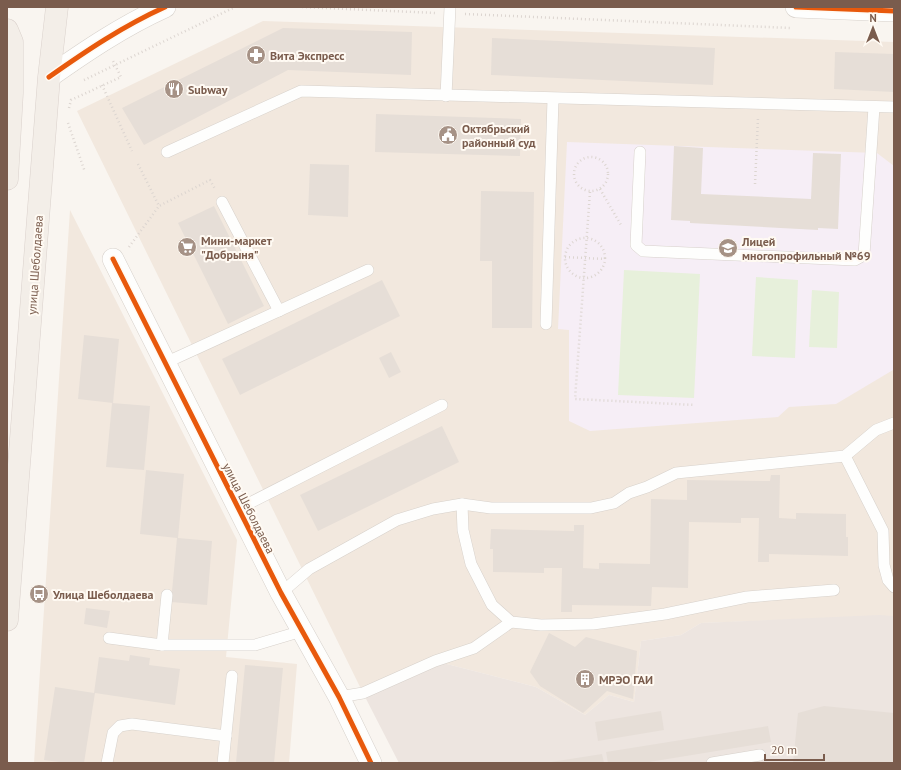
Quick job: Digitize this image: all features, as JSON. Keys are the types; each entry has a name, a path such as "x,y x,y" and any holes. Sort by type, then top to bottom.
{"main road":[{"name":"улица Шеболдаева","path":"7,620 49,77 57,7"},
{"path":"7,30 12,42 12,93 7,179"}],"street":[{"path":"49,77 136,20 165,7"},
{"path":"796,7 894,11"},
{"name":"улица Шеболдаева","path":"119,255 165,364 281,593 339,697 371,763"}],"lane":[{"path":"446,96 449,10"},
{"path":"167,152 301,91 894,107"},
{"path":"546,324 554,99"},
{"path":"640,152 636,245 643,251 855,260 864,255 874,107"},
{"path":"222,202 279,311"},
{"path":"165,364 368,270"},
{"path":"238,509 442,405"},
{"path":"281,593 309,570 397,520 433,509 462,504 491,508 591,508 614,503 629,493 647,488 676,473 845,456 876,430 894,423"},
{"path":"845,456 883,531 884,565 888,580 894,587"},
{"path":"462,504 463,530 471,564 492,604 511,622 541,625 593,624 665,614 747,597 834,590"},
{"path":"162,645 167,595"},
{"path":"339,697 363,693 435,661 474,648 511,622"},
{"path":"109,638 162,645 255,645 302,631"},
{"path":"223,763 232,676"},
{"path":"107,763 113,734 120,726 132,724 226,736"},
{"path":"712,763 760,755"}],"path":[{"path":"81,81 235,7"},
{"path":"302,7 449,10 799,28"},
{"path":"68,112 71,100 120,77 115,65"},
{"path":"102,85 132,150"},
{"path":"755,184 758,104"},
{"path":"68,119 68,126 85,172"},
{"path":"591,157 598,158 608,169 607,183 600,189 590,192 579,187 574,176 578,162 584,158 591,157"},
{"path":"138,164 159,206"},
{"path":"119,255 159,206 210,180 222,202"},
{"path":"600,189 624,230 637,230"},
{"path":"590,192 575,399 695,405"},
{"path":"587,238 600,244 604,251 605,259 599,272 592,277 584,278 576,276 570,271 565,257 572,242 587,238"},
{"path":"565,257 605,259"}],"shaded area":[{"path":"263,21 894,42 894,616 701,623 681,635 641,641 634,702 609,695 585,715 536,687 435,661 363,693 77,111"},
{"name":"Лицей многопрофильный №69","path":"567,142 877,153 894,166 893,370 836,404 789,407 778,417 590,431 569,421 569,330 558,329"},
{"path":"70,210 237,540 226,657 297,664 289,763 34,763"},
{"path":"879,615 894,616 894,763 399,763 363,693 435,661 536,687 585,715 609,695 634,702 641,641 681,635 701,623"}],"green space":[{"path":"624,270 700,274 694,398 618,395"},
{"path":"756,277 798,280 795,358 752,356"},
{"path":"812,290 839,292 837,348 809,347"}],"building":[{"path":"283,28 412,32 411,75 288,70 144,145 122,108"},
{"path":"492,38 715,48 713,85 491,75"},
{"path":"835,52 894,54 894,92 834,89"},
{"name":"Октябрьский районный суд","path":"376,114 521,119 520,156 375,152"},
{"path":"674,146 703,148 701,194 811,199 813,153 841,154 838,229 818,228 818,230 690,223 690,221 671,220"},
{"path":"310,164 349,165 348,217 308,215"},
{"path":"481,191 534,192 532,328 492,328 492,261 480,261"},
{"path":"214,206 264,306 228,324 178,223"},
{"path":"382,280 400,316 240,395 222,359"},
{"path":"84,335 119,339 113,403 78,399"},
{"path":"391,352 401,372 389,378 379,358"},
{"path":"112,403 150,406 144,470 106,467"},
{"path":"442,426 459,462 318,531 300,495"},
{"path":"146,470 184,474 178,538 212,541 207,605 171,602 177,538 140,534"},
{"path":"771,475 780,475 779,518 796,519 796,513 846,514 848,556 769,554 769,562 758,562 759,518 741,518 741,523 689,522 688,588 652,587 651,606 572,605 572,612 561,612 562,568 544,568 544,573 493,572 493,549 490,549 491,529 574,531 574,525 584,525 583,568 599,569 599,563 650,564 651,499 687,500 687,480 770,481"},
{"path":"86,608 110,611 107,628 84,624"},
{"name":"МРЭО ГАИ","path":"549,633 575,647 586,637 637,651 633,699 607,691 583,713 540,686 530,672"},
{"path":"130,655 150,658 149,665 180,669 175,705 95,693 84,763 67,763 44,760 55,687 94,693 99,657 129,661"},
{"path":"245,665 283,668 274,763 236,763"},
{"path":"824,706 894,713 894,763 793,763 798,713"},
{"path":"661,711 664,730 598,741 595,722"},
{"path":"768,726 771,742 643,763 608,763 606,752"},
{"path":"602,754 604,763 551,763 551,762"}],"cycle path":[{"path":"49,77 91,48 149,14 165,7"},
{"path":"796,7 894,11"},
{"path":"113,259 281,593 339,697 371,763"}],"place":[{"name":"Вита Экспресс","path":"256,55"},
{"name":"Subway","path":"174,89"},
{"name":"Октябрьский районный суд","path":"448,135"},
{"name":"Мини-маркет \"Добрыня\"","path":"187,247"},
{"name":"Лицей многопрофильный №69","path":"728,248"},
{"name":"Улица Шеболдаева","path":"39,594"},
{"name":"МРЭО ГАИ","path":"585,679"}]}
